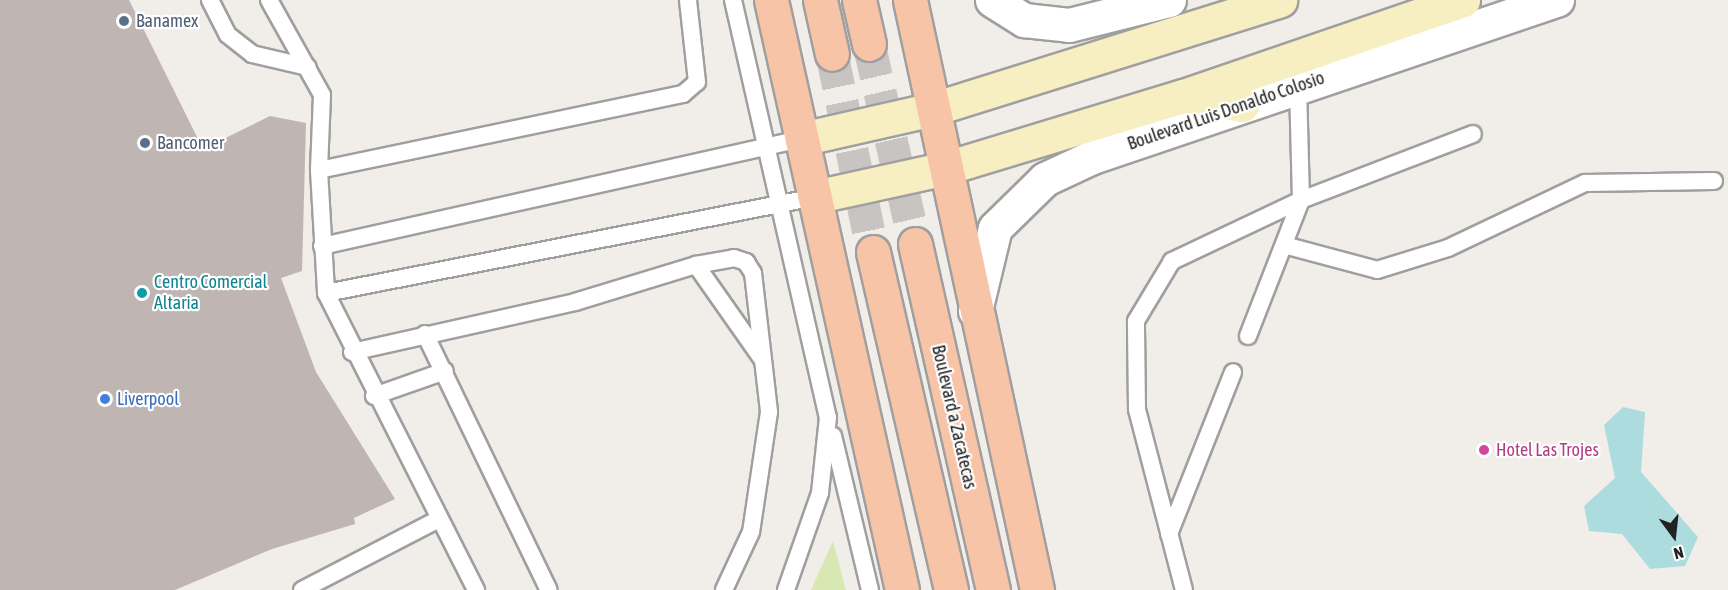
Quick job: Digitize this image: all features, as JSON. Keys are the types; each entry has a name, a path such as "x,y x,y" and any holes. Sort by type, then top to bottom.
{"main road":[{"path":"771,0 903,590"},
{"path":"820,0 832,54"},
{"path":"859,0 869,44"},
{"path":"910,0 975,311 1037,590"},
{"path":"801,139 933,109 1280,0"},
{"name":"Boulevard Luis Donaldo Colosio","path":"814,196 946,168 1183,96 1463,0"},
{"path":"1183,96 1242,105"},
{"name":"Boulevard a Zacatecas","path":"915,244 993,590"},
{"path":"873,252 951,590"}],"street":[{"path":"992,1 1024,20 1069,25 1169,0"},
{"name":"Boulevard Luis Donaldo Colosio","path":"975,311 995,228 1045,179 1092,157 1557,0"}],"lane":[{"path":"210,0 228,35 252,54 308,67"},
{"path":"269,0 322,95 319,170 326,293 374,396 476,590"},
{"path":"319,170 683,94 697,82 687,0"},
{"path":"733,0 870,590"},
{"path":"1248,336 1301,200 1298,87"},
{"path":"1184,590 1137,409 1136,321 1172,261 1301,200 1473,134"},
{"path":"322,246 801,139"},
{"path":"1284,245 1377,270 1448,248 1585,183 1714,181"},
{"path":"326,293 814,196"},
{"path":"352,352 575,302 696,266 734,258 746,262 753,273 769,412 764,475 751,532 724,590"},
{"path":"696,266 765,362"},
{"path":"425,334 445,371 549,590"},
{"path":"374,396 445,371"},
{"path":"1169,534 1233,372"},
{"path":"786,590 820,493 828,417"},
{"path":"302,590 439,519"}],"green space":[{"path":"833,541 846,590 811,590"}],"water":[{"path":"1623,407 1645,412 1641,472 1698,537 1685,566 1650,569 1622,534 1589,531 1584,506 1615,478 1604,425"}],"building":[{"name":"Centro Comercial Altaria","path":"0,0 129,0 203,149 270,116 306,123 302,271 281,278 316,372 395,499 354,518 355,524 272,549 175,590 0,590"}],"tunnel":[{"path":"869,44 915,244"},
{"path":"832,54 873,252"}],"place":[{"name":"Banamex","path":"124,21"},
{"name":"Bancomer","path":"145,143"},
{"name":"Centro Comercial Altaria","path":"142,293"},
{"name":"Liverpool","path":"105,399"},
{"name":"Hotel Las Trojes","path":"1484,450"}]}
